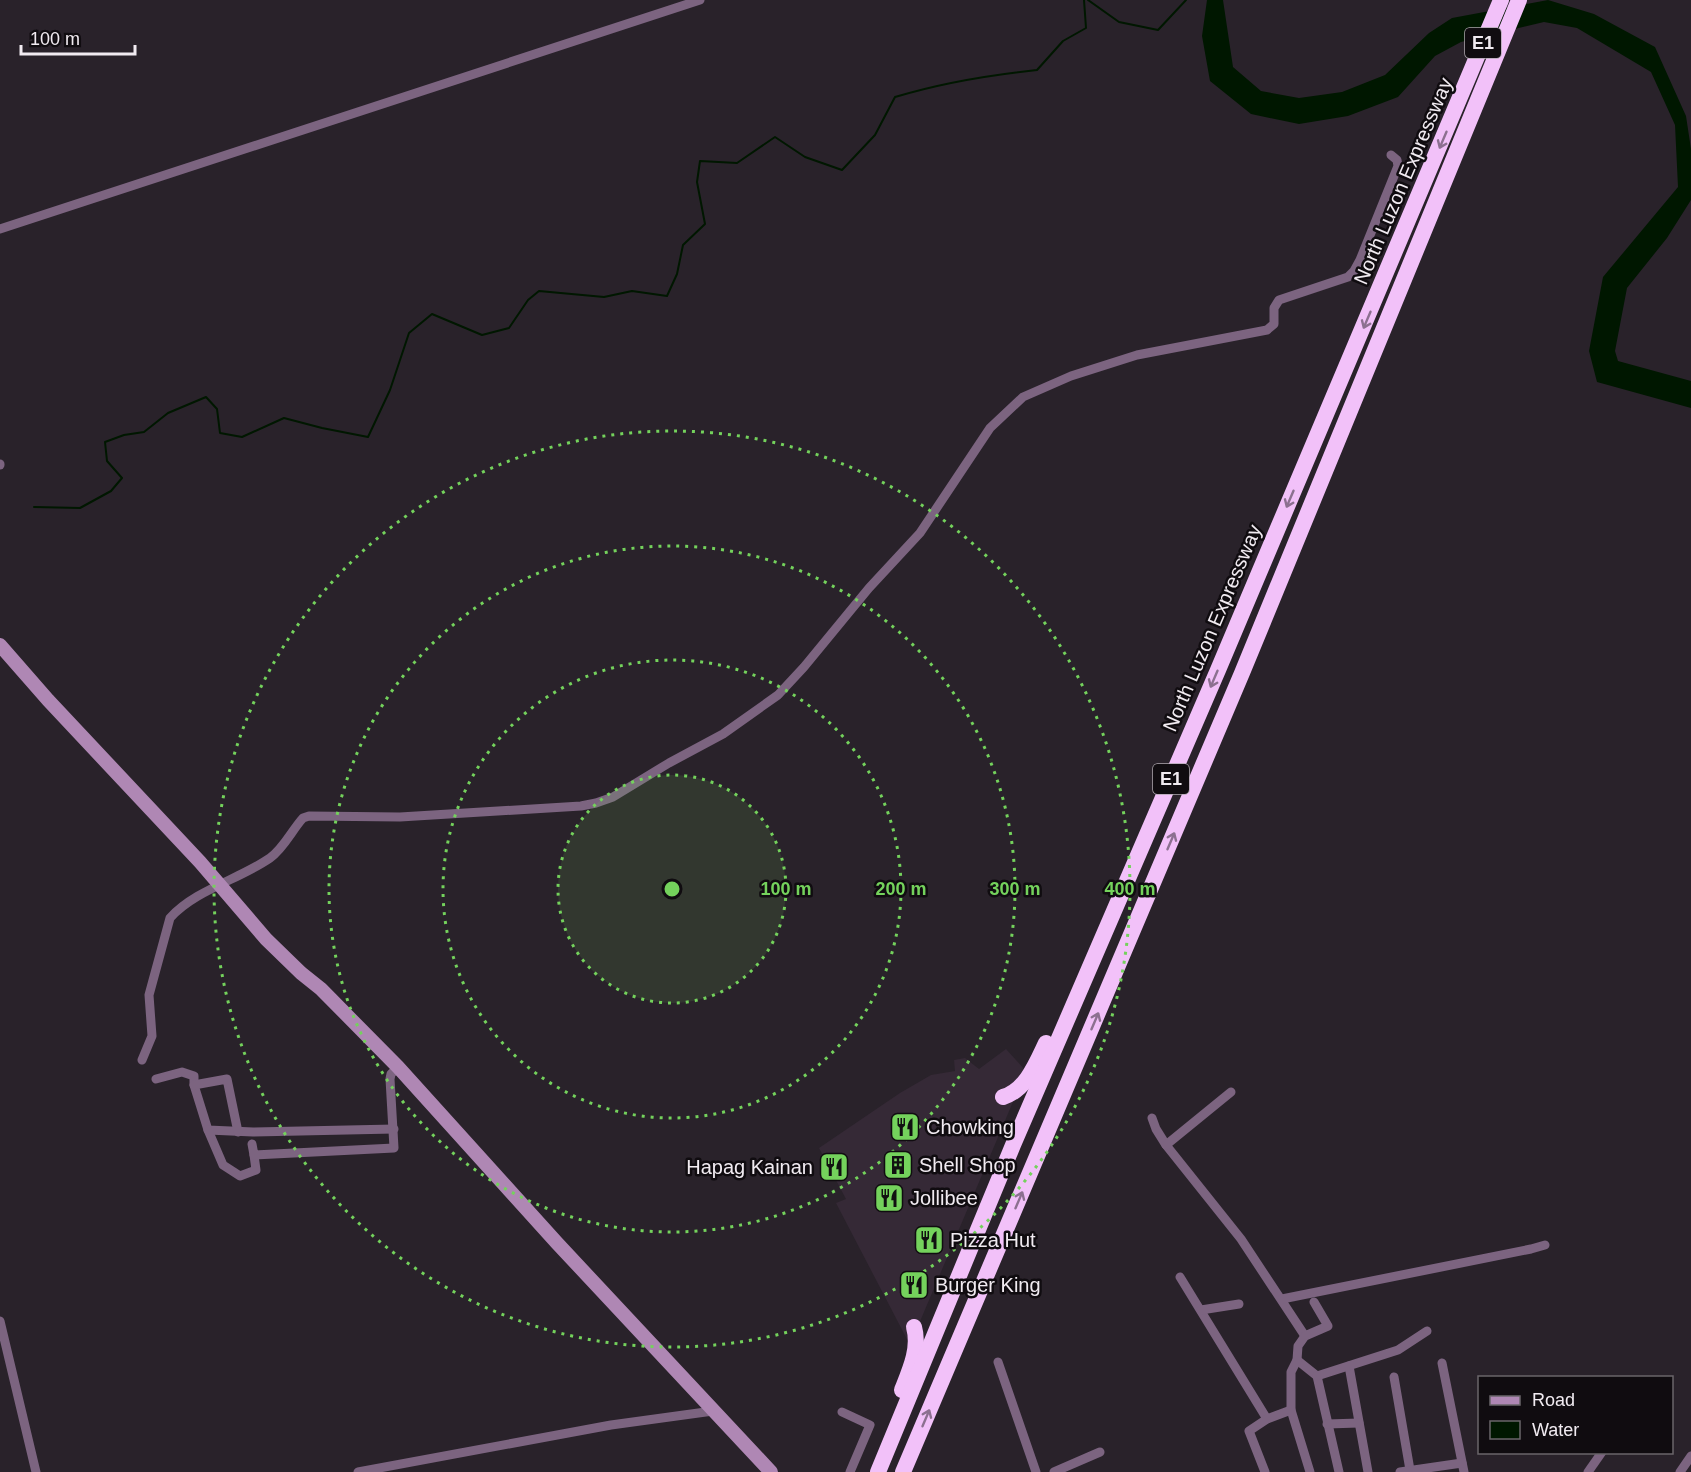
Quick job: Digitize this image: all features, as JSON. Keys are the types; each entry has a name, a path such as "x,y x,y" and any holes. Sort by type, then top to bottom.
{"highway":[{"name":"North Luzon Expressway","path":"878,1472 1013,1145 1466,87 1501,0"},
{"name":"North Luzon Expressway","path":"903,1472 1242,673 1519,0"},
{"path":"1002,1097 1012,1095 1029,1076 1100,924 1130,874"},
{"path":"871,1472 912,1360 917,1340 914,1327"}],"street":[{"path":"0,229 700,0"},
{"path":"142,1060 152,1036 149,996 170,918 176,911 218,885 270,858 301,819 306,816 400,817 581,806 596,803 613,797 669,762 723,734 778,695 804,667 869,588 920,533 990,428 1023,397 1071,376 1137,355 1267,330 1274,324 1274,308 1279,300 1348,277 1360,260 1398,166 1396,160 1390,155"},
{"path":"0,645 48,700 200,862 266,939 321,989 398,1067 557,1243 771,1472"},
{"path":"254,1155 394,1148 390,1079 391,1074 398,1067"},
{"path":"156,1078 182,1072 194,1076 194,1085 207,1130 223,1165 240,1176 256,1170 252,1144"},
{"path":"194,1085 227,1079 238,1132"},
{"path":"1166,1145 1231,1092"},
{"path":"1152,1118 1156,1130 1166,1145 1241,1239 1305,1336"},
{"path":"207,1130 238,1132 394,1129"},
{"path":"1282,1299 1545,1245"},
{"path":"1180,1277 1267,1419"},
{"path":"1310,1472 1291,1410 1291,1372 1297,1360 1298,1346 1305,1336 1328,1326 1314,1302"},
{"path":"1201,1310 1239,1304"},
{"path":"0,1321 36,1472"},
{"path":"1317,1376 1398,1350 1427,1331"},
{"path":"1297,1360 1317,1376 1339,1472"},
{"path":"998,1362 1036,1472"},
{"path":"1394,1377 1405,1471 1463,1467 1442,1363"},
{"path":"1349,1366 1368,1472"},
{"path":"1265,1472 1249,1431 1267,1419 1291,1410"},
{"path":"358,1472 611,1425 713,1411"},
{"path":"842,1412 870,1425 850,1472"},
{"path":"1327,1424 1359,1422"},
{"path":"1054,1472 1100,1452"},
{"path":"1588,1472 1601,1454"},
{"path":"1680,1472 1691,1456"}],"shaded area":[{"path":"1006,1049 1026,1071 910,1345 836,1203 846,1199 819,1148 900,1093 931,1075 955,1071 954,1060 965,1058 979,1069"}],"water":[{"path":"1207,0 1223,0 1233,67 1261,91 1299,98 1342,92 1385,75 1429,33 1452,18 1548,0 1594,14 1655,47 1686,116 1691,149 1691,200 1667,238 1627,288 1615,351 1618,361 1691,381 1691,408 1597,382 1589,351 1603,277 1678,187 1675,125 1651,72 1577,28 1544,22 1461,42 1435,56 1398,97 1348,116 1299,124 1251,114 1210,81 1202,36"}],"waterway":[{"path":"34,507 80,508 111,491 122,478 107,461 105,442 124,435 144,432 168,413 206,397 217,409 220,433 242,437 284,418 368,437 390,390 409,333 432,314 482,335 509,328 528,300 539,291 604,297 632,291 667,296 677,274 683,245 705,224 697,182 700,161 737,163 775,137 805,157 842,170 875,135 895,97 965,80 1037,70 1063,41 1086,28 1084,0"},
{"path":"1088,0 1119,22 1158,30 1186,0"}],"place":[{"name":"Chowking","path":"905,1127"},
{"name":"Shell Shop","path":"898,1165"},
{"name":"Hapag Kainan","path":"834,1167"},
{"name":"Jollibee","path":"889,1198"},
{"name":"Pizza Hut","path":"929,1240"},
{"name":"Burger King","path":"914,1285"}]}
